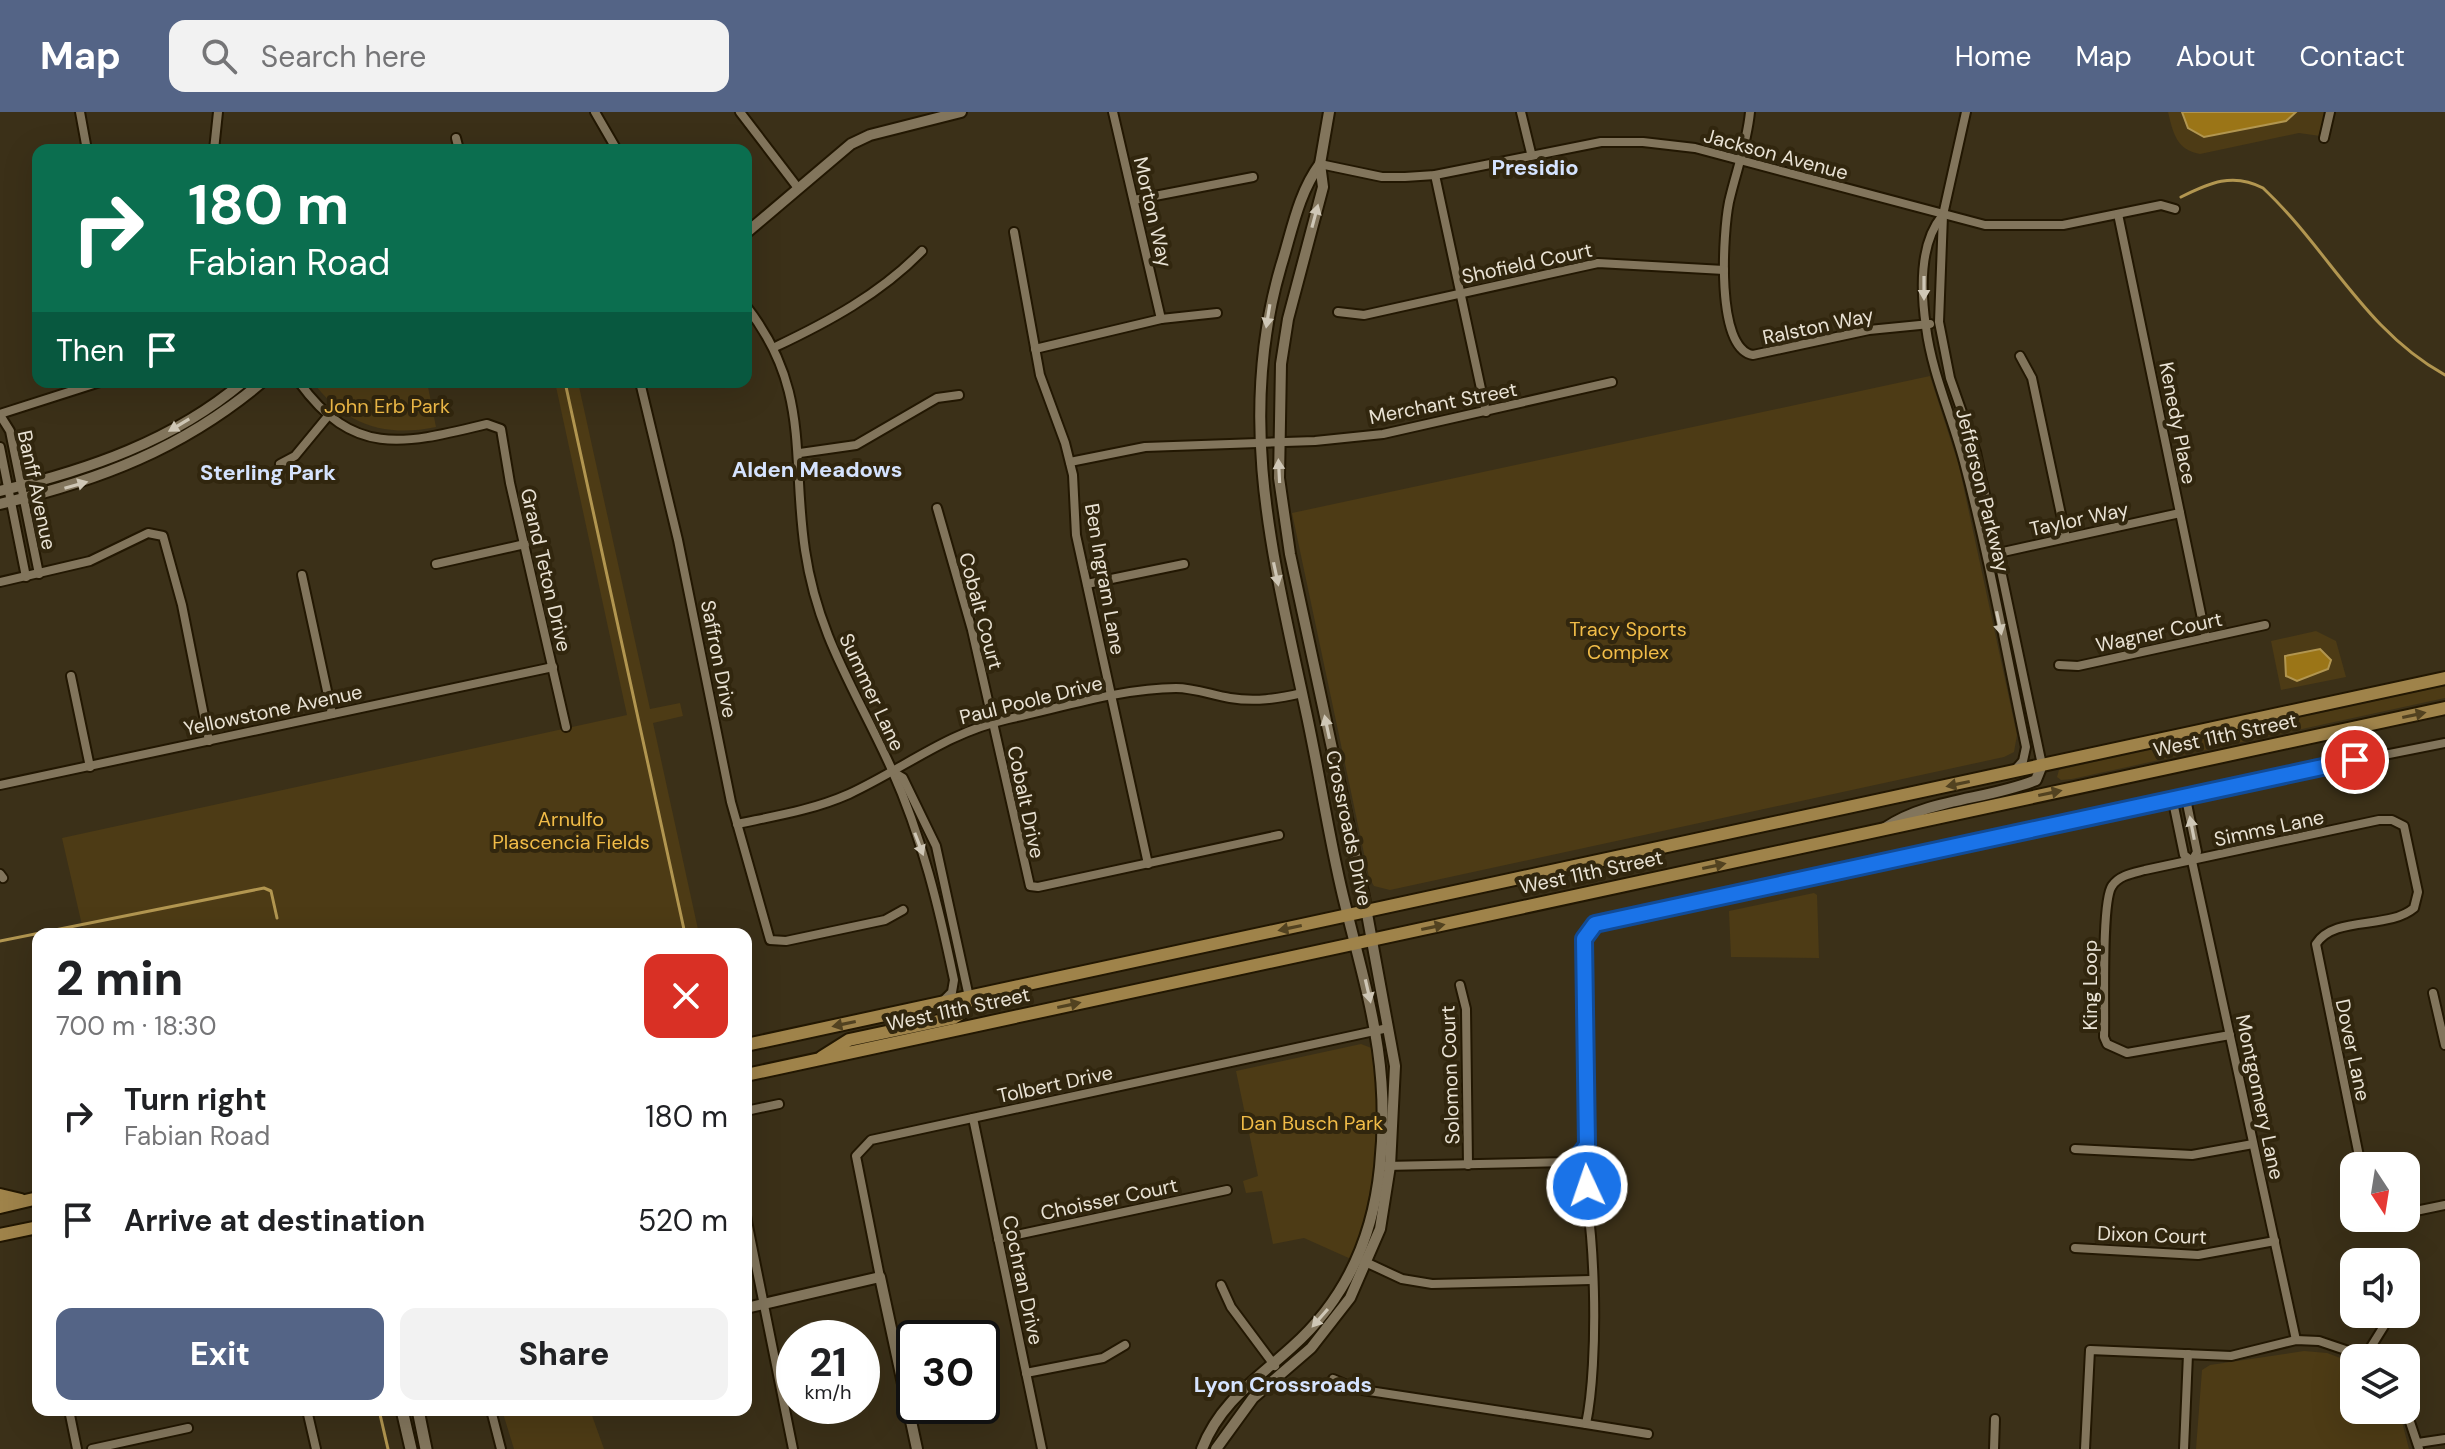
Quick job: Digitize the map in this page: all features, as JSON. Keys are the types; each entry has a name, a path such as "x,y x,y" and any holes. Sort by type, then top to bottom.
{"main road":[{"name":"West 11th Street","path":"752,1044 2445,678"},
{"name":"West 11th Street","path":"752,1074 2445,708"},
{"path":"820,1059 849,1040 953,1018 963,1012 969,997"},
{"path":"0,1195 23,1202"},
{"path":"0,1207 32,1200"},
{"path":"0,1235 32,1228"},
{"path":"403,1416 411,1449"},
{"path":"419,1416 426,1449"}],"street":[{"path":"80,112 86,144"},
{"path":"215,144 218,112"},
{"path":"595,112 614,144"},
{"path":"740,112 798,188"},
{"path":"752,228 851,144 870,135 961,112"},
{"name":"Morton Way","path":"1113,112 1161,319"},
{"name":"Crossroads Drive","path":"1216,1449 1233,1421 1331,1325 1363,1261 1385,1166 1382,1029 1371,940 1290,554 1281,498 1278,442 1281,364 1288,319 1323,187 1320,164 1329,112"},
{"path":"1521,112 1531,153"},
{"path":"1724,270 1729,202 1743,160 1750,112"},
{"name":"Jefferson Parkway","path":"1966,112 1943,215 1939,322 1950,378 1976,452 2042,765"},
{"path":"2324,138 2330,112"},
{"path":"456,138 458,144"},
{"name":"Jackson Avenue","path":"1320,164 1382,177 1435,175 1531,153 1601,142 1643,142 1695,148 1985,225 2063,225 2161,205 2175,209"},
{"name":"Crossroads Drive","path":"1320,164 1305,184 1268,308 1259,442 1267,528 1348,915 1382,1029"},
{"path":"1435,175 1486,412"},
{"path":"1134,200 1253,177"},
{"name":"Kenedy Place","path":"2118,214 2206,638"},
{"name":"Jefferson Parkway","path":"1943,215 1930,231 1924,277 1925,325 1939,389 1963,460 2026,747 2023,761 2013,772"},
{"name":"Ben Ingram Lane","path":"1014,232 1040,375 1070,462 1076,535 1148,864"},
{"path":"775,347 832,320 904,269 922,251"},
{"name":"Shofield Court","path":"1338,312 1364,315 1598,263 1724,270"},
{"name":"Ralston Way","path":"1724,270 1734,343 1743,354 1753,355 1869,330 1939,322"},
{"path":"1035,349 1161,319 1217,313"},
{"name":"Summer Lane","path":"752,314 775,347 786,376 800,453 805,549 821,618 835,659 893,771 933,884 954,980 952,992 941,1003"},
{"path":"2020,356 2032,378 2066,538"},
{"name":"Merchant Street","path":"1070,462 1145,447 1383,434 1612,382"},
{"path":"0,414 81,388"},
{"path":"3,490 91,468 147,444 234,388"},
{"path":"5,503 94,480 153,455 254,388"},
{"path":"280,464 295,456 328,416 304,388"},
{"name":"Saffron Drive","path":"641,388 678,540 737,824 770,940 786,941 885,920 903,910"},
{"path":"800,453 856,445 937,398 959,395"},
{"name":"Banff Avenue","path":"0,414 10,431 39,574"},
{"name":"Grand Teton Drive","path":"328,416 344,430 390,440 493,424 503,435 510,483 566,727"},
{"name":"Banff Avenue","path":"0,447 5,503 26,577"},
{"name":"Cobalt Court","path":"937,508 994,723"},
{"name":"Taylor Way","path":"1985,556 2180,513"},
{"path":"0,582 103,556 148,533 159,533 168,544 209,741"},
{"path":"436,564 525,544"},
{"path":"1087,584 1184,564"},
{"path":"302,575 332,714"},
{"name":"Wagner Court","path":"2059,665 2078,666 2265,625"},
{"name":"Yellowstone Avenue","path":"0,785 553,667"},
{"path":"71,676 90,767"},
{"name":"Paul Poole Drive","path":"737,824 822,804 893,771 937,743 994,723 1150,689 1179,687 1243,700 1302,693"},
{"name":"Cobalt Drive","path":"994,723 1030,886 1038,887 1148,864"},
{"path":"1385,1166 1568,1162 1577,1158 1587,1145 1584,949 1589,928 1604,921 1825,876 2185,794 2445,743"},
{"path":"1884,829 1916,810 2014,789 2036,780 2042,765"},
{"name":"Summer Lane","path":"893,771 903,778 936,846 969,997"},
{"name":"Montgomery Lane","path":"2185,794 2197,852 2192,861"},
{"name":"Montgomery Lane","path":"2172,797 2184,855 2192,861 2296,1340"},
{"name":"Simms Lane","path":"2192,861 2379,820 2400,823 2409,835 2418,892 2414,908 2401,917 2331,931 2318,942"},
{"path":"1148,864 1279,835"},
{"name":"King Loop","path":"2192,861 2122,877 2109,891 2104,1037 2113,1049 2127,1053 2230,1035"},
{"name":"Dover Lane","path":"2318,942 2315,953 2358,1152"},
{"name":"Solomon Court","path":"1460,985 1466,1009 1468,1165"},
{"path":"2433,993 2445,1045"},
{"name":"Tolbert Drive","path":"880,1277 857,1170 858,1151 871,1140 1382,1029"},
{"path":"752,1110 779,1104"},
{"name":"Cochran Drive","path":"973,1118 1042,1449"},
{"path":"2075,1149 2192,1155 2253,1144"},
{"path":"1577,1158 1587,1186 1591,1280 1592,1395 1586,1424"},
{"name":"Choisser Court","path":"998,1239 1227,1190"},
{"path":"2420,1210 2445,1205"},
{"name":"Dixon Court","path":"2075,1248 2198,1255 2275,1241"},
{"path":"752,1243 793,1449"},
{"path":"1363,1261 1402,1279 1432,1284 1591,1280"},
{"name":"Crossroads Drive","path":"1202,1449 1221,1415 1242,1388 1301,1339 1337,1299 1363,1261"},
{"path":"752,1306 880,1277 917,1449"},
{"path":"1221,1285 1231,1307 1281,1373"},
{"path":"2085,1449 2090,1350 2231,1356 2296,1340 2319,1341 2340,1347"},
{"path":"1026,1373 1103,1358 1125,1345"},
{"path":"2184,1449 2188,1354"},
{"path":"1333,1379 1370,1391 1648,1434"},
{"path":"70,1416 77,1449"},
{"path":"308,1416 316,1449"},
{"path":"493,1416 501,1449"},
{"path":"1994,1449 1995,1419"},
{"path":"2411,1424 2418,1446 2445,1439"},
{"path":"92,1449 188,1428"}],"green space":[{"path":"2168,112 2325,112 2320,136 2299,133 2200,154 2181,144"},
{"name":"Tracy Sports Complex","path":"1930,376 1959,466 2017,735 2014,752 2004,757 1390,890 1374,886 1369,877 1292,513"},
{"name":"John Erb Park","path":"318,388 428,388 436,427 400,431 383,429 352,418"},
{"name":"Arnulfo Plascencia Fields","path":"556,388 579,388 650,709 680,703 683,716 653,723 698,928 83,928 62,838 627,715"},
{"path":"2316,631 2336,641 2346,677 2281,690 2271,641"},
{"path":"2445,686 2445,698 2072,779 2061,780 2057,777 2059,770 2066,768"},
{"path":"1814,893 1817,895 1819,958 1731,957 1729,911"},
{"name":"Dan Busch Park","path":"1361,1044 1374,1049 1377,1129 1367,1208 1351,1259 1304,1238 1273,1244 1262,1191 1246,1193 1243,1181 1258,1176 1236,1071"},
{"path":"2304,1351 2340,1358 2340,1424 2403,1424 2409,1449 2196,1449 2202,1370 2210,1365"},
{"path":"504,1416 592,1416 604,1449 514,1449"}],"shaded area":[{"path":"2182,112 2296,112 2286,121 2204,137 2188,128"},
{"path":"2320,649 2331,660 2328,669 2297,681 2286,676 2285,656"}],"waterway":[{"path":"2181,197 2221,181 2241,181 2263,188 2369,313 2417,357 2445,375"},
{"path":"566,388 684,928"},
{"path":"65,928 264,888 271,891 277,918"},
{"path":"0,941 32,935"},
{"path":"380,1416 388,1449"}],"district":[{"name":"Presidio","path":"1535,167"},
{"name":"Alden Meadows","path":"817,469"},
{"name":"Sterling Park","path":"268,472"},
{"name":"Lyon Crossroads","path":"1283,1384"}],"route":[{"path":"1587,1186 1577,1158 1587,1145 1584,939 1589,928 1595,924 1768,889 2172,797 2355,760"}]}
